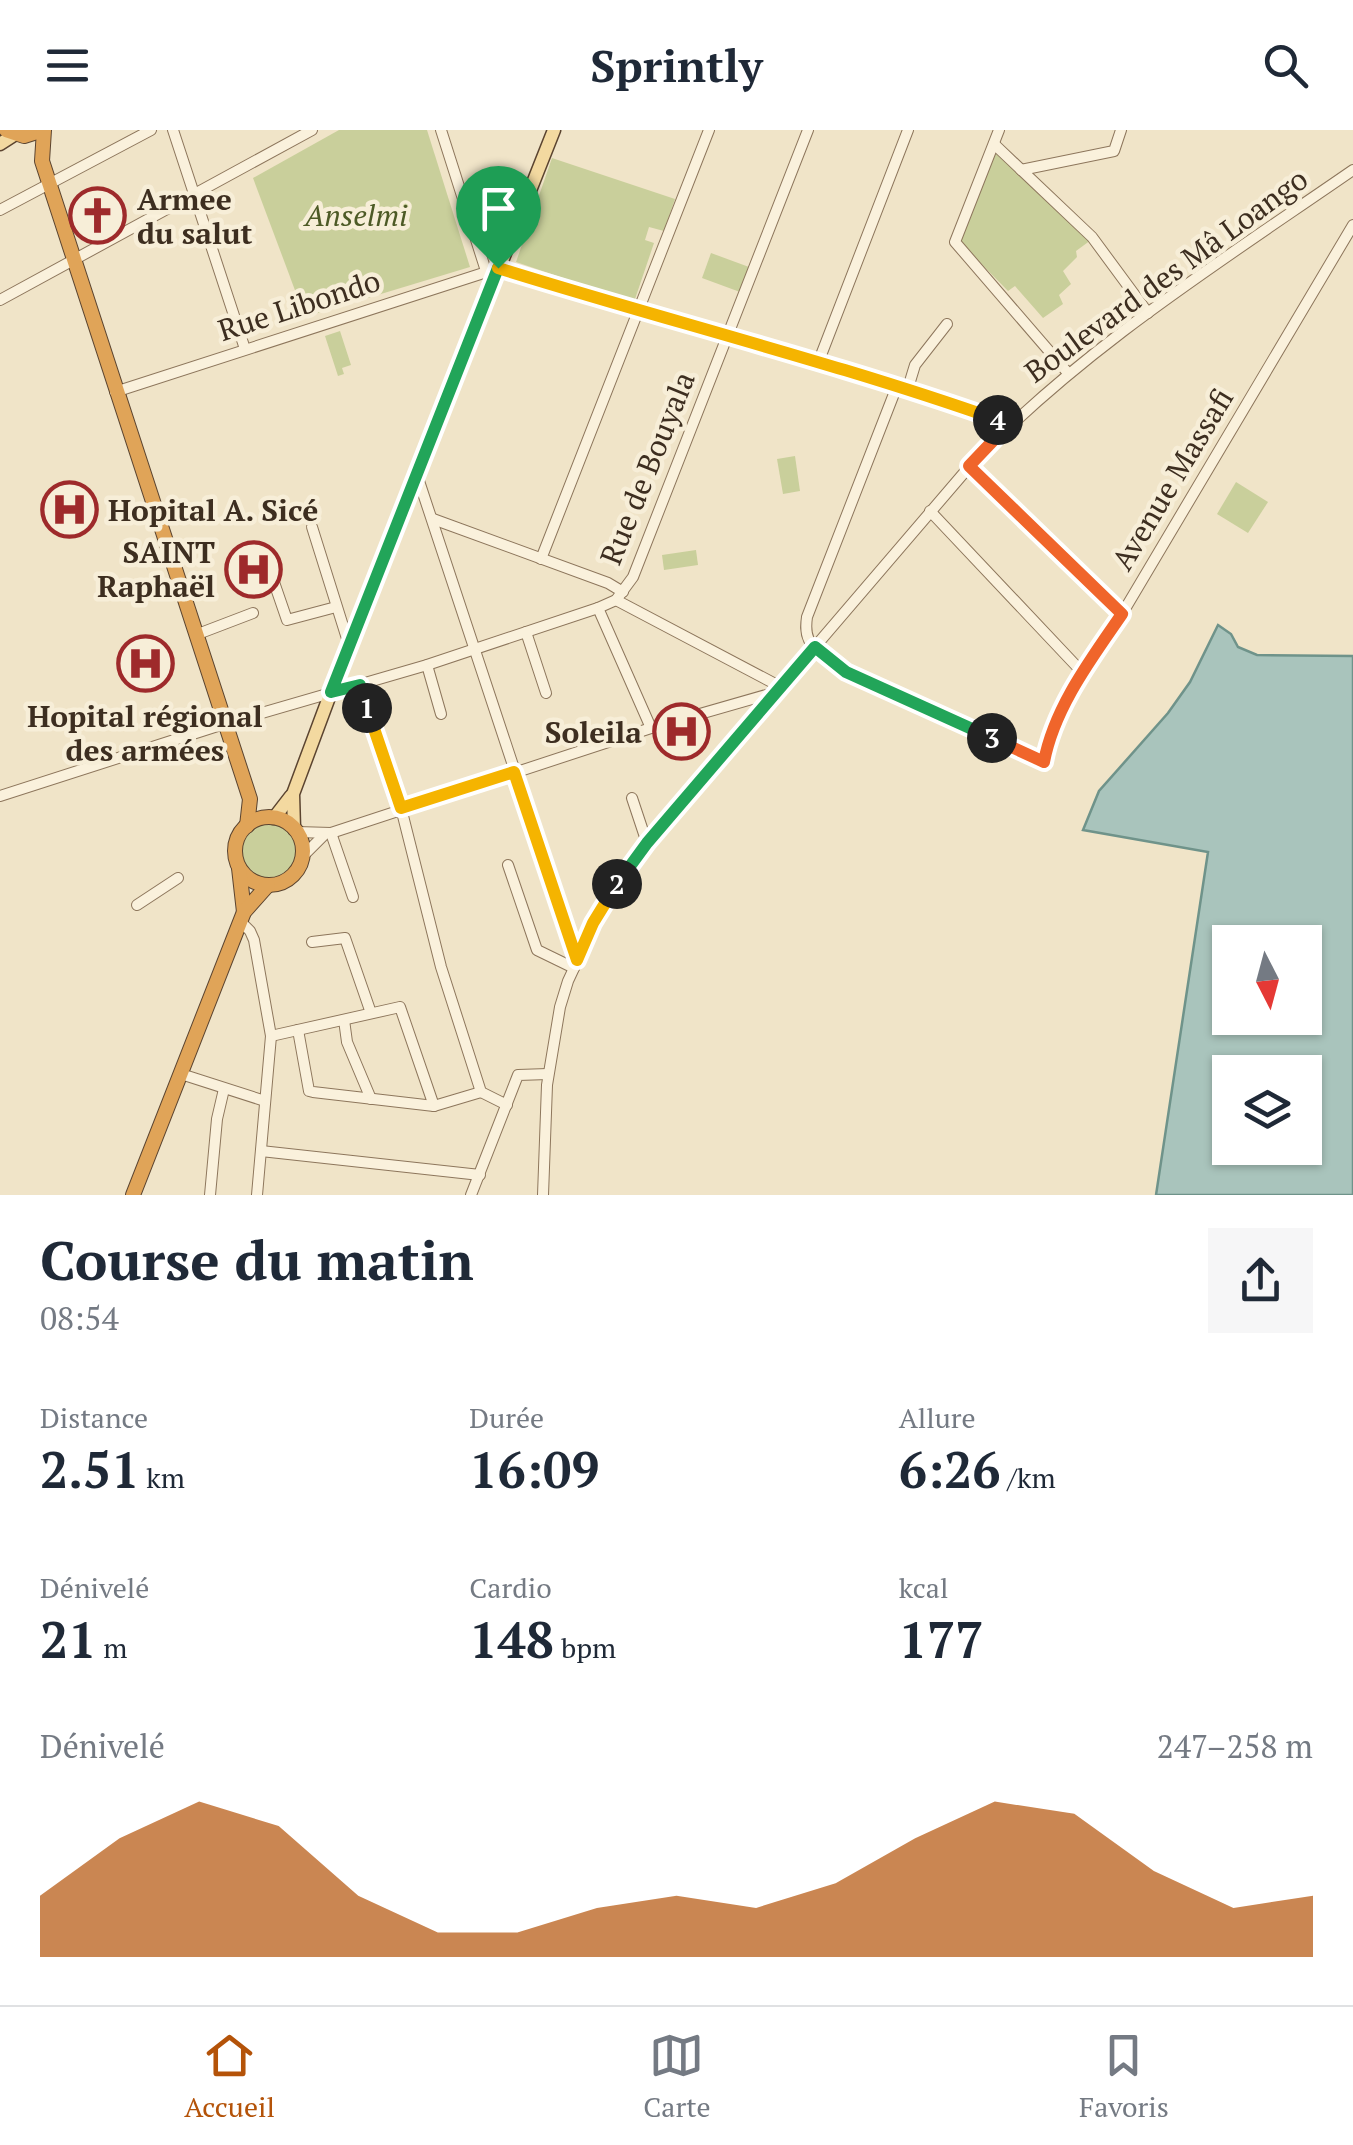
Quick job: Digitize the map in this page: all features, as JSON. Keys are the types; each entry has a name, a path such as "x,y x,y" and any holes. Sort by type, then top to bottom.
{"highway":[{"path":"14,134 43,130 42,161 250,799 247,826 236,845 242,917"},
{"path":"14,134 42,161"},
{"path":"239,868 257,883 268,885 291,877 303,856 296,830 271,818 250,799"},
{"path":"247,826 271,818"},
{"path":"132,1195 242,917 268,885"}],"main road":[{"path":"271,818 293,794 492,270 554,130"},
{"path":"0,144 14,134"},
{"path":"293,794 296,830"}],"street":[{"path":"0,210 151,130"},
{"path":"174,130 244,349"},
{"path":"441,130 492,270 902,387 1009,424"},
{"path":"541,559 708,130"},
{"name":"Rue de Bouyala","path":"619,596 633,578 808,130"},
{"path":"818,363 908,130"},
{"path":"999,130 954,240 1068,373"},
{"path":"1021,170 1114,151 1122,130"},
{"path":"0,300 308,131"},
{"path":"994,144 1101,247 1148,312"},
{"name":"Boulevard des Mâ Loango","path":"543,1195 548,1074 560,1007 575,964 604,904 647,843 1009,424 1148,312 1353,170"},
{"name":"Avenue Massafi","path":"815,647 846,672 1044,762 1048,740 1082,672 1122,614 1353,225"},
{"name":"Rue Libondo","path":"116,392 492,270"},
{"path":"815,647 807,635 807,616 902,387 947,324"},
{"path":"969,466 1122,614"},
{"path":"417,475 575,964"},
{"path":"930,511 1082,672"},
{"path":"433,519 541,559 619,596 778,690"},
{"path":"312,527 349,645"},
{"path":"266,559 287,620 336,607"},
{"path":"0,796 227,722 476,649 598,608 619,596"},
{"path":"598,608 651,728"},
{"path":"198,634 253,613"},
{"path":"526,632 546,693"},
{"path":"426,665 441,714"},
{"path":"360,685 401,808 441,967 482,1092 506,1105"},
{"path":"303,856 328,834 401,808 778,690"},
{"path":"632,798 647,843"},
{"path":"296,830 328,834"},
{"path":"328,834 353,896"},
{"path":"508,865 536,950 575,964"},
{"path":"136,905 178,878"},
{"path":"242,917 254,940 271,1036 257,1195"},
{"path":"312,942 345,938 371,1013"},
{"path":"271,1036 396,1006 403,1009 434,1106"},
{"path":"344,1020 347,1042 371,1100"},
{"path":"298,1030 308,1091 434,1106 482,1092"},
{"path":"181,1074 265,1101"},
{"path":"471,1195 518,1075 548,1074"},
{"path":"210,1195 217,1119 224,1089"},
{"path":"261,1151 480,1175"}],"green space":[{"name":"Anselmi","path":"339,130 427,130 470,267 305,317 253,178"},
{"path":"995,153 1024,173 1091,240 1076,251 1077,257 1063,271 1071,284 1059,295 1063,304 1043,318 1015,286 1008,291 960,242"},
{"path":"552,158 675,199 664,231 649,227 645,240 654,243 634,302 516,262"},
{"path":"711,253 749,267 740,292 702,278"},
{"path":"340,331 351,365 342,368 344,374 338,376 325,336"},
{"path":"795,456 800,491 783,494 777,459"},
{"path":"1236,482 1268,502 1248,533 1217,514"},
{"path":"696,550 698,565 664,570 662,555"},
{"path":"269,822 290,831 299,852 290,873 269,882 248,873 239,852 248,831"}],"water":[{"path":"1218,625 1231,634 1238,647 1257,655 1353,656 1353,1195 1156,1195 1208,852 1083,830 1099,791 1190,682"}],"place":[{"name":"Armee du salut","path":"98,216"},
{"name":"Hopital A. Sicé","path":"69,510"},
{"name":"SAINT Raphaël","path":"254,569"},
{"name":"Hopital régional des armées","path":"145,664"},
{"name":"Soleila","path":"681,732"}],"route":[{"path":"498,268 908,388 1009,424 969,466 1122,614 1082,672 1048,740 1044,762 846,672 815,647 647,843 604,904 577,960 514,772 401,808 360,685 331,692 498,268"}]}
